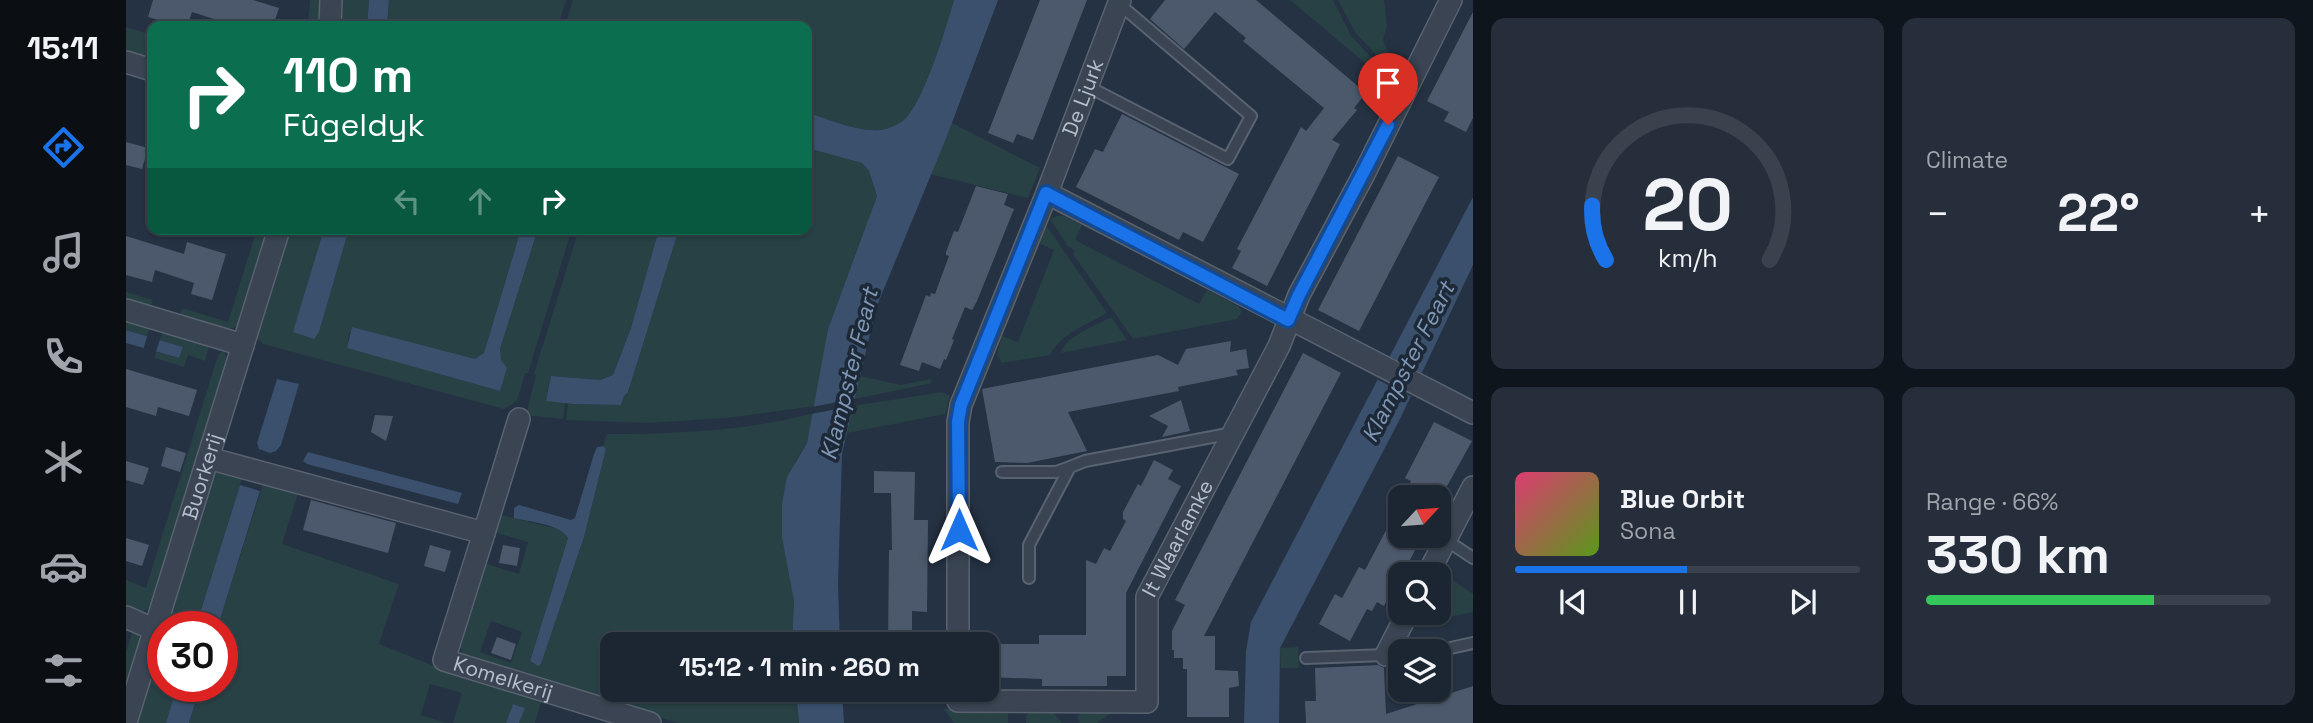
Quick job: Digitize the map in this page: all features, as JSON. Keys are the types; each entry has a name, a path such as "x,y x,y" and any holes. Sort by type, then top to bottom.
{"street":[{"path":"330,21 331,0"},
{"name":"It Waarlamke","path":"999,701 1147,702 1147,597 1279,346 1299,295 1364,174 1451,0"},
{"name":"De Ljurk","path":"1046,193 1119,2"},
{"path":"126,62 147,68"},
{"path":"958,632 958,422 961,405 1046,193 1473,413"},
{"name":"Buorkerij","path":"161,611 277,235"},
{"path":"126,310 243,345"},
{"name":"Komelkerij","path":"519,419 444,660 650,723"},
{"path":"208,458 484,533"},
{"path":"1451,530 1473,488"},
{"path":"126,617 147,626"},
{"name":"Buorkerij","path":"126,722 147,655"}],"lane":[{"path":"1087,86 1228,159 1251,116 1119,2"},
{"path":"1002,472 1055,472 1085,461 1233,433"},
{"path":"1029,578 1029,545 1070,467"},
{"path":"1451,543 1473,558"},
{"path":"1451,648 1473,643"},
{"path":"1306,658 1388,656"}],"green space":[{"path":"310,0 321,0 319,21 308,21"},
{"path":"342,0 369,0 367,21 340,21"},
{"path":"389,0 566,0 560,21 387,21"},
{"path":"573,0 954,0 934,63 912,110 896,125 871,130 812,115 812,21 567,21"},
{"path":"1290,0 1333,0 1351,36 1387,74 1384,79"},
{"path":"1338,0 1384,0 1387,26 1383,40 1390,56 1405,64 1397,78 1355,32"},
{"path":"126,27 147,33 147,60 126,54"},
{"path":"952,123 1040,168 1028,198 930,174"},
{"path":"812,149 862,163 869,171 877,196 828,329 815,406 727,418 648,423 566,420 568,404 621,405 628,392 677,235 812,235"},
{"path":"1064,216 1082,225 1075,240 1199,304 1207,290 1238,306 1242,311 1237,319 1133,339 1050,219"},
{"path":"1046,225 1107,313 1067,336 1050,355 1002,363 997,355 1002,336 1018,342 1054,250 1038,243"},
{"path":"255,235 267,235 237,326 217,329 182,319 180,315 182,308 228,322"},
{"path":"287,235 322,235 294,332 319,332 347,235 519,235 484,353 475,360 353,328 347,347 499,391 500,349 536,235 570,235 528,373 525,373 517,401 504,409 263,344 254,335"},
{"path":"577,235 657,235 631,328 613,375 600,380 551,376 546,400 565,403 563,419 526,415 536,375 534,374"},
{"path":"126,292 153,300 151,306 147,309 126,302"},
{"path":"1112,318 1127,340 1061,353 1063,347 1074,337"},
{"path":"126,319 145,325 149,331 147,336 126,330"},
{"path":"168,331 207,343 209,346 205,361 188,355 184,367 154,358 156,352 179,358 183,347 159,340 161,335"},
{"path":"224,351 227,361 151,607 143,612 126,609 126,580 146,588 218,355"},
{"path":"860,376 901,385 931,379 932,383 855,399"},
{"path":"942,392 950,396 945,414 847,433 853,406"},
{"path":"814,413 807,443 796,460 791,577 794,601 793,632 600,632 600,699 469,659 462,652 460,638 498,514 558,529 568,538 530,660 533,664 541,664 584,537 606,449 603,446 607,434 711,430 763,424","holes":["497,533 528,542 519,574 487,564","491,621 522,632 511,663 480,652"]},
{"path":"220,471 243,475 201,611 169,611 211,477"},
{"path":"264,481 299,490 282,544 399,584 379,644 434,666 542,699 535,723 519,723 524,708 514,704 506,723 453,723 462,693 430,684 421,715 446,723 189,723 195,702 238,702 238,611 223,611"},
{"path":"1451,579 1473,594 1473,612 1451,617"},
{"path":"133,629 141,642 126,692 126,652"},
{"path":"1298,647 1299,668 1281,668 1280,648"},
{"path":"147,682 147,702 172,702 166,723 134,723"},
{"path":"609,702 797,702 799,723 678,723"},
{"path":"944,709 1002,710 1008,714 1008,723 954,723"},
{"path":"1115,710 1097,723 1080,723 1077,718 1082,711"},
{"path":"1031,711 1052,711 1062,723 1026,723 1026,716"}],"water":[{"path":"369,0 389,0 387,21 367,21"},
{"name":"Klampster Feart","path":"954,0 998,0 947,136 876,308 842,454 838,585 840,632 793,632 794,601 782,537 782,504 787,477 807,443 828,329 877,196 869,171 862,163 812,149 812,115 852,127 886,129 905,119 927,81"},
{"name":"Klampster Feart","path":"1473,197 1473,265 1400,419 1280,648 1279,723 1244,723 1246,651 1251,622"},
{"path":"322,235 347,235 319,332 314,339 293,332"},
{"path":"519,235 536,235 500,349 501,360 507,368 500,391 347,348 352,327 475,359 484,353"},
{"path":"657,235 677,235 628,392 621,405 546,401 551,376 600,380 613,375 631,328"},
{"path":"126,330 183,347 179,358 126,343"},
{"path":"277,379 299,384 281,445 270,453 259,449 257,443"},
{"path":"603,446 606,449 584,537 541,664 538,666 530,661 568,538 552,527 514,518 514,508 519,505 571,520 575,518 594,454 597,447"},
{"path":"308,452 462,493 458,504 307,464 303,461"},
{"path":"240,485 260,491 223,611 201,611"},
{"path":"172,702 195,702 189,723 166,723"},
{"path":"797,702 843,702 844,723 799,723"},
{"path":"513,704 525,708 519,723 506,723"}],"pier":[{"path":"148,333 161,336 155,355 143,351"},
{"path":"1387,355 1425,375 1414,398 1374,378"},
{"path":"859,398 857,405 811,414 812,407"}],"building":[{"path":"153,0 253,0 279,8 275,21 220,21 192,12 189,21 162,21 148,17"},
{"path":"1040,0 1087,0 1033,140 1017,134 1013,143 988,133"},
{"path":"1165,0 1256,0 1366,93 1354,108 1357,110 1332,140 1340,144 1267,286 1232,268 1241,251 1237,249 1301,127 1306,131 1324,108 1243,41 1246,38 1215,12 1184,49 1150,19"},
{"path":"1473,12 1473,118 1466,132 1444,121 1449,112 1427,101"},
{"path":"1122,114 1239,174 1203,242 1183,232 1179,240 1076,187 1095,149 1103,152"},
{"path":"126,142 147,148 142,169 126,165"},
{"path":"1398,156 1439,177 1359,331 1318,310"},
{"path":"976,186 1008,194 1004,205 1014,209 977,301 972,310 965,307 946,360 944,359 940,369 922,362 919,371 900,365 926,295 930,297 931,293 935,294 949,256 946,252 954,231 958,232"},
{"path":"126,236 184,254 187,242 226,254 212,300 191,294 194,283 155,270 152,282 126,275"},
{"path":"1231,341 1230,352 1246,349 1249,368 1236,370 1238,375 1178,387 1179,391 1068,412 1087,451 1027,463 995,462 982,389 1158,355 1178,365 1186,349"},
{"path":"1303,353 1341,373 1204,636 1215,636 1215,670 1238,671 1239,686 1229,688 1229,717 1187,717 1187,669 1183,669 1183,658 1174,658 1172,650 1172,631 1185,605 1175,600"},
{"path":"126,369 197,390 189,416 158,407 156,416 126,407"},
{"path":"1181,400 1190,431 1162,437 1168,426 1149,416"},
{"path":"375,415 393,416 386,441 371,432"},
{"path":"1434,422 1472,441 1448,485 1409,485 1411,481 1405,478"},
{"path":"166,447 186,453 180,472 161,466"},
{"path":"1154,460 1173,470 1168,479 1181,486 1126,593 1126,676 1107,676 1107,686 1042,686 1042,679 999,677 999,644 1039,644 1039,635 1086,635 1086,560 1096,564 1104,548 1110,551 1126,521 1123,519 1123,512 1138,484 1141,486"},
{"path":"126,461 149,468 143,485 126,480"},
{"path":"874,471 915,472 914,520 928,520 927,612 912,611 912,632 888,632 889,550 892,550 891,493 874,493"},
{"path":"311,500 396,523 388,553 303,530"},
{"path":"1388,527 1388,548 1415,550 1409,562 1388,562 1388,598 1384,606 1377,602 1372,611 1367,609 1350,641 1319,624 1335,594 1342,598 1359,567 1365,570"},
{"path":"126,538 149,545 142,566 126,561"},
{"path":"430,545 451,551 445,572 424,566"},
{"path":"503,545 520,548 517,566 499,563"},
{"path":"497,637 516,644 511,660 491,653"},
{"path":"1378,665 1384,668 1386,714 1423,702 1451,702 1451,693 1473,686 1473,723 1306,723 1305,701 1316,701 1315,668"}],"route":[{"path":"959,530 958,422 961,405 1046,193 1288,320 1388,125"}]}
